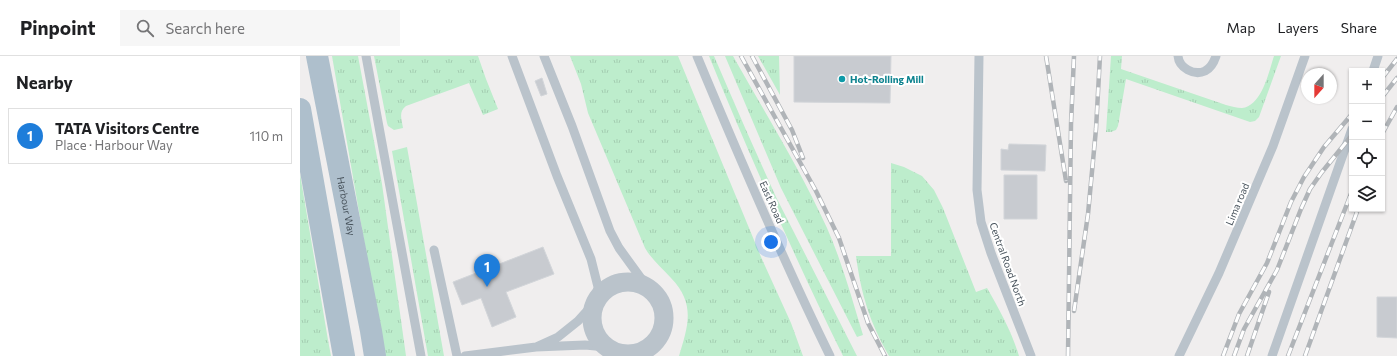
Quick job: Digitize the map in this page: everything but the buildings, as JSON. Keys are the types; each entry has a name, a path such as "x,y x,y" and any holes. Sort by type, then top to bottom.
{"main road":[{"name":"Harbour Way","path":"317,56 375,356"},
{"path":"300,109 344,356"}],"street":[{"path":"656,356 664,322 663,312 655,294 648,288 632,283 623,283 608,288 596,301 592,320 594,330 599,340 608,351 627,354 638,353 648,348 656,341 661,332"}],"lane":[{"path":"366,56 421,356"},
{"path":"512,56 557,176 591,259 598,287 596,301 568,330 558,338 536,347"},
{"path":"544,56 575,133 610,231 618,248 648,288"},
{"name":"East Road","path":"697,56 781,250 830,356"},
{"name":"Central Road North","path":"979,56 977,190 981,222 991,254 1031,356"},
{"path":"1178,56 1180,64 1185,68 1198,73 1209,68 1216,56"},
{"name":"Lima road","path":"1179,356 1219,273 1273,146 1305,56"},
{"path":"1374,68 1378,56"},
{"path":"1272,356 1349,138"},
{"path":"434,250 457,356"},
{"path":"465,356 536,347 585,345 608,351"}],"green space":[{"path":"332,56 358,56 382,184 406,356 384,356"},
{"path":"374,56 478,56 498,109 483,115 469,83 406,106 401,113 403,128 394,130 388,126 387,123"},
{"path":"570,56 678,56 761,257 791,323 803,356 679,356 685,335 688,316 684,297 679,288 645,248 588,113 581,84"},
{"path":"709,56 714,56 776,197 857,356 843,356 773,207"},
{"path":"725,56 733,56 817,206 837,254 863,335 857,337 781,188"},
{"path":"758,56 779,56 780,95"},
{"path":"1111,56 1122,56 1121,69 1226,105 1242,108 1249,106 1260,95 1274,56 1281,56 1259,117 1255,121 1250,122 1126,79 1118,126 1116,130 1106,132"},
{"path":"407,147 444,356 428,356 392,151"},
{"path":"891,163 904,167 922,176 934,190 943,208 976,292 987,288 1009,329 1019,356 889,356 882,344 867,308 856,256 891,256"},
{"path":"300,174 328,340 331,356 300,356"}],"railway":[{"path":"741,56 816,191 839,238 868,323 885,356"},
{"path":"752,56 792,130 803,158"},
{"path":"1046,56 1066,181"},
{"path":"1068,356 1071,124 1074,56"},
{"path":"1074,311 1088,214 1096,129 1100,56"},
{"path":"1385,74 1397,59"},
{"path":"1385,93 1397,78"},
{"path":"1385,129 1397,107"},
{"path":"1223,356 1239,314 1267,263 1291,202 1304,177 1324,147 1349,118"},
{"path":"1234,356 1244,329 1277,270 1310,189 1349,139"},
{"path":"1288,356 1349,199"},
{"path":"1305,356 1357,212"},
{"path":"1247,356 1269,292"}],"place":[{"name":"Hot-Rolling Mill","path":"842,79"},
{"name":"TATA Visitors Centre","path":"487,287"}]}
